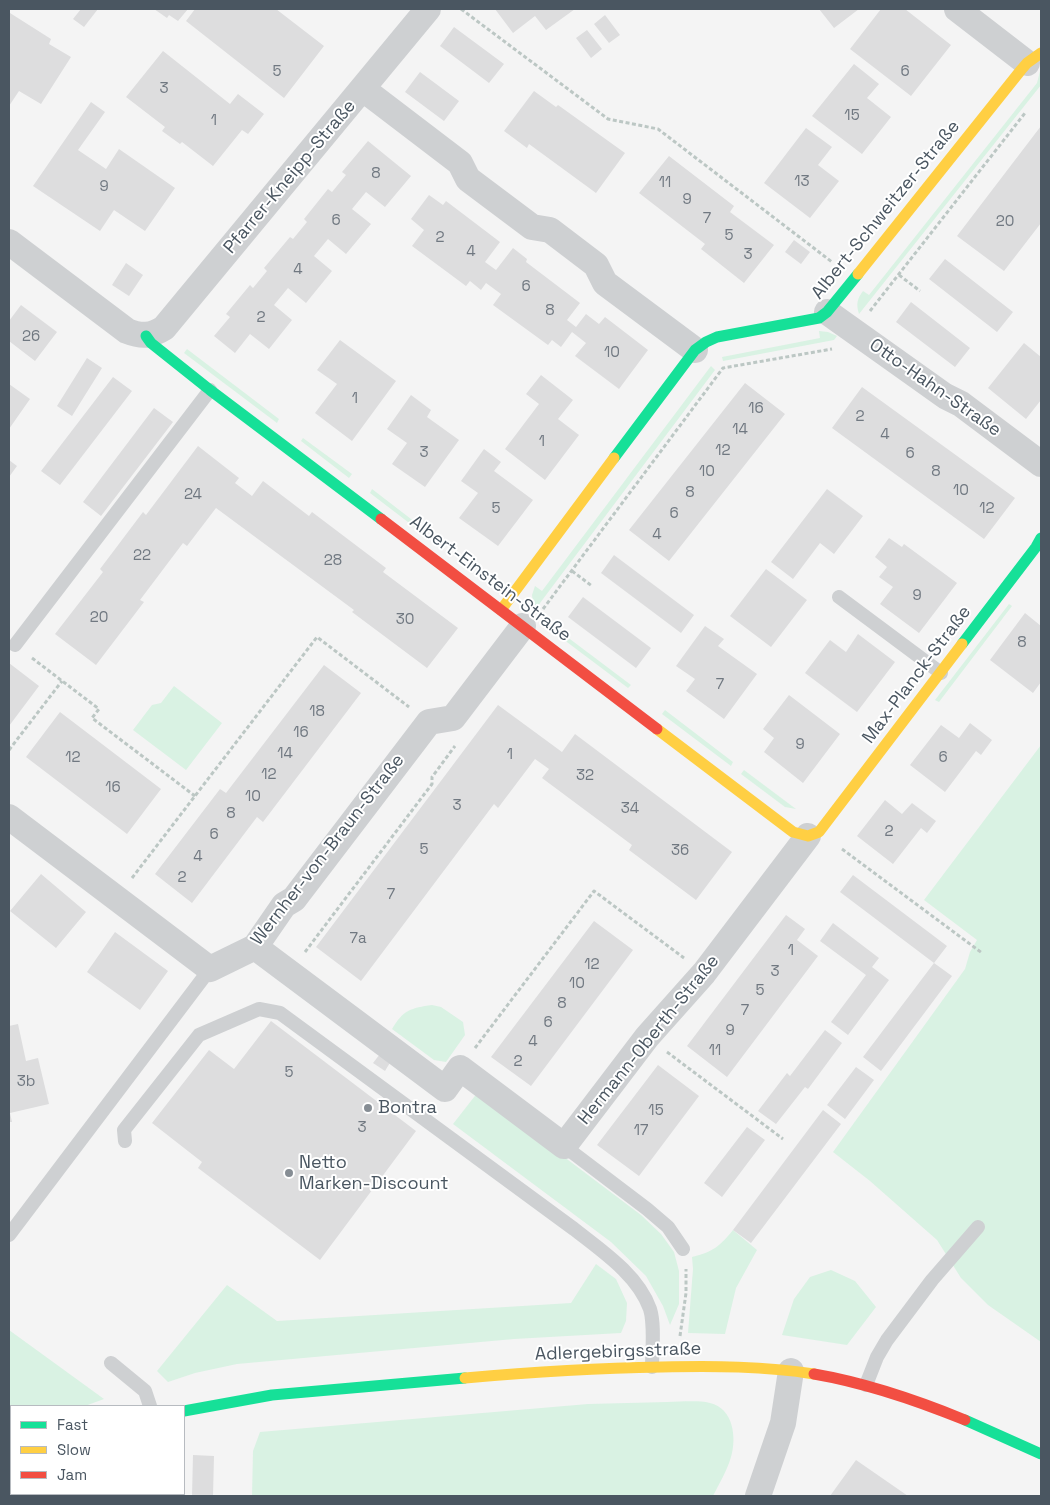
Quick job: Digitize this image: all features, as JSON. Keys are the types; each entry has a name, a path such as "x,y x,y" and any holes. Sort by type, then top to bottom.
{"street":[{"name":"Pfarrer-Kneipp-Straße","path":"146,336 164,328 428,9"},
{"path":"957,9 1034,58"},
{"name":"Albert-Schweitzer-Straße","path":"501,610 695,350 706,342 718,337 809,321 819,318 827,312 1034,58"},
{"path":"363,89 460,162 468,179 532,227 550,230 596,265 605,283 695,350"},
{"path":"11,248 127,330 146,336"},
{"name":"Otto-Hahn-Straße","path":"827,312 945,396 961,404 1041,464"},
{"name":"Albert-Einstein-Straße","path":"146,336 151,343 210,390 794,832 813,834"},
{"name":"Max-Planck-Straße","path":"813,834 941,673 1041,538"},
{"path":"429,722 453,718 525,628"},
{"name":"Wernher-von-Braun-Straße","path":"210,969 255,947 284,905 294,899 429,722"},
{"path":"9,817 210,969"},
{"name":"Hermann-Oberth-Straße","path":"564,1146 647,1036 704,973 813,834"},
{"path":"255,947 445,1089 460,1068 564,1146"},
{"name":"Adlergebirgsstraße","path":"185,1411 206,1405 278,1395 511,1374 652,1367 722,1366 792,1371 832,1377 866,1385 961,1419 1041,1454"},
{"path":"758,1496 783,1424 792,1371"}],"lane":[{"path":"15,645 210,390"},
{"path":"839,597 941,673"},
{"path":"9,1235 210,969"},
{"path":"124,1142 124,1130 199,1035 259,1009 280,1013 608,1256 640,1287 650,1311 652,1367"},
{"path":"564,1146 668,1227 683,1249"},
{"path":"866,1385 877,1357 887,1340 932,1280 978,1228"},
{"path":"110,1363 145,1391 150,1405"}],"path":[{"path":"461,9 608,119 658,129 855,279"},
{"path":"525,628 572,571 723,368 841,347 1029,108"},
{"path":"898,275 920,291"},
{"path":"572,571 592,586"},
{"path":"117,898 317,637 429,722"},
{"path":"15,645 99,709 92,718 195,796"},
{"path":"9,750 62,681"},
{"path":"290,973 432,784 432,777 460,739"},
{"path":"813,834 982,953"},
{"path":"460,1068 594,891 704,973"},
{"path":"647,1036 783,1139"},
{"path":"680,1336 686,1293 686,1270 683,1249"}],"green space":[{"path":"1040,71 1041,85 859,314 858,302 863,291 869,295 1037,83"},
{"path":"819,331 837,336 834,340 723,361 722,357 820,338"},
{"path":"187,349 279,419 277,423 184,353"},
{"path":"711,366 715,370 537,607 533,603 532,595 535,586 542,591"},
{"path":"303,438 352,474 349,478 301,441"},
{"path":"372,489 424,529 421,532 370,493"},
{"path":"1009,604 1012,606 939,702 935,700"},
{"path":"546,621 631,685 628,688 543,624"},
{"path":"174,686 222,723 186,770 133,730 152,705 161,703"},
{"path":"665,710 733,762 731,766 662,714"},
{"path":"1041,745 1041,1342 988,1305 961,1278 937,1240 870,1181 833,1152 965,969 970,952 977,940 924,900"},
{"path":"744,770 796,809 785,807 741,774"},
{"path":"432,1005 441,1007 463,1022 465,1035 446,1062 434,1060 392,1029 408,1011"},
{"path":"478,1092 641,1215 661,1234 674,1252 679,1271 679,1304 670,1325 663,1306 646,1276 611,1242 453,1124"},
{"path":"733,1230 757,1250 736,1288 725,1334 688,1333 693,1269 692,1257 716,1248"},
{"path":"596,1264 616,1279 627,1303 626,1321 621,1333 514,1339 237,1364 195,1373 168,1382 157,1371 227,1285 277,1321 571,1303"},
{"path":"831,1270 855,1281 876,1307 847,1345 782,1335 794,1299 810,1277"},
{"path":"9,1330 104,1399 88,1405 10,1405 9,1435"},
{"path":"694,1401 718,1406 728,1417 733,1432 731,1457 713,1496 252,1496 253,1451 260,1432 588,1404"}],"building":[{"path":"81,9 98,9 84,27 73,19"},
{"path":"154,9 188,9 178,21 169,15 167,18"},
{"path":"195,9 276,9 324,46 284,98 186,21"},
{"path":"495,9 575,9 546,30 535,16 513,33"},
{"path":"819,9 859,9 834,28"},
{"path":"881,9 905,9 951,45 911,96 850,49"},
{"path":"10,13 51,39 49,44 71,57 41,104 19,91 9,106"},
{"path":"605,15 620,35 609,43 594,24"},
{"path":"454,27 504,64 489,83 440,46"},
{"path":"587,30 602,49 591,58 576,38"},
{"path":"163,51 230,104 238,94 264,114 248,134 242,130 213,166 182,142 180,144 162,131 165,127 126,97"},
{"path":"854,64 879,84 867,98 891,117 862,154 812,116"},
{"path":"420,72 459,101 444,121 405,92"},
{"path":"534,91 556,107 558,105 625,153 596,193 529,144 527,148 504,131"},
{"path":"91,102 105,112 78,150 106,169 119,149 175,188 145,231 114,210 100,231 33,186"},
{"path":"1041,126 1041,223 1004,271 957,236"},
{"path":"806,128 832,147 818,165 839,181 810,218 764,183"},
{"path":"368,141 411,176 385,207 366,192 352,209 371,224 346,254 328,239 314,256 332,271 306,303 288,288 274,305 292,320 269,349 250,334 235,353 214,336 230,317 226,314 250,285 253,288 267,271 264,268 290,237 293,239 307,222 304,219 328,189 332,192 346,175 342,172"},
{"path":"669,156 734,206 730,212 774,245 744,283 701,249 705,244 639,193"},
{"path":"429,195 443,205 446,201 500,242 485,262 496,270 513,248 527,259 526,262 580,303 567,320 576,327 586,314 599,324 605,317 648,350 619,389 575,356 586,343 572,332 561,347 552,340 548,345 493,305 501,294 486,283 481,290 470,281 466,286 412,246 424,230 411,219"},
{"path":"794,240 810,252 801,264 785,252"},
{"path":"945,259 1013,312 997,332 929,279"},
{"path":"126,263 143,275 129,296 112,285"},
{"path":"911,302 970,348 955,367 896,322"},
{"path":"21,305 57,332 35,361 9,341 9,321"},
{"path":"340,340 396,381 352,441 315,413 337,384 317,370"},
{"path":"1024,343 1041,357 1041,400 1026,419 988,388"},
{"path":"87,358 102,368 72,416 57,406"},
{"path":"541,375 573,400 558,419 579,435 545,480 505,449 539,404 526,394"},
{"path":"113,377 132,391 60,485 41,471"},
{"path":"745,383 785,414 669,561 629,530"},
{"path":"9,384 30,399 9,429"},
{"path":"862,387 1015,498 984,539 832,428"},
{"path":"411,395 431,410 427,417 459,440 425,487 392,464 407,443 387,429"},
{"path":"154,408 173,422 101,516 83,502"},
{"path":"198,446 239,478 235,483 252,496 263,481 309,516 312,512 386,568 383,572 458,628 427,668 352,612 354,610 216,508 187,546 183,543 140,600 144,602 96,665 55,634 103,572 100,569 143,512 146,515"},
{"path":"484,449 501,462 494,471 533,500 498,546 459,518 478,493 461,481"},
{"path":"9,460 17,466 9,477"},
{"path":"827,489 863,516 834,554 820,543 793,579 771,562"},
{"path":"889,538 902,547 904,544 957,583 919,633 880,604 893,587 879,577 887,567 875,557"},
{"path":"614,555 694,615 681,633 601,573"},
{"path":"766,569 807,600 771,647 730,616"},
{"path":"583,597 651,648 636,668 568,617"},
{"path":"1025,613 1041,626 1041,682 1033,693 990,660"},
{"path":"705,626 724,639 718,646 757,674 724,719 686,691 695,679 676,666"},
{"path":"858,634 895,662 857,712 805,673 830,640 846,652"},
{"path":"9,663 39,686 9,726"},
{"path":"324,665 361,693 263,822 257,817 192,903 155,874 220,789 226,793"},
{"path":"789,695 840,734 803,783 764,752 774,738 763,729"},
{"path":"498,705 562,752 575,734 732,852 696,900 629,850 632,845 542,778 549,769 535,759 498,808 494,804 361,981 316,947"},
{"path":"60,712 161,789 127,834 26,757"},
{"path":"970,723 992,740 981,755 976,751 945,792 910,765 941,725 959,738"},
{"path":"885,800 902,814 912,803 936,821 927,833 921,828 893,864 857,836"},
{"path":"41,874 86,912 56,948 10,911"},
{"path":"853,875 947,946 934,963 840,892"},
{"path":"786,915 805,929 797,940 818,956 727,1077 687,1046"},
{"path":"594,921 633,950 531,1086 491,1057"},
{"path":"833,923 879,958 872,967 889,980 848,1035 831,1022 866,975 820,941"},
{"path":"115,932 168,971 140,1010 87,972"},
{"path":"934,963 952,976 881,1071 863,1057"},
{"path":"271,1021 416,1131 320,1260 198,1168 202,1162 152,1123 209,1050 234,1069"},
{"path":"18,1024 26,1061 38,1058 49,1104 10,1113 12,1122 9,1122 9,1026"},
{"path":"825,1030 842,1043 808,1089 805,1087 776,1124 758,1111 787,1073 790,1076"},
{"path":"380,1054 391,1061 385,1071 373,1063"},
{"path":"658,1065 699,1096 639,1176 597,1145"},
{"path":"856,1067 874,1080 845,1119 827,1105"},
{"path":"823,1110 841,1124 751,1243 733,1230"},
{"path":"747,1127 765,1140 722,1197 704,1183"},
{"path":"193,1455 214,1456 213,1496 192,1496"},
{"path":"856,1460 908,1496 830,1496"}],"traffic: fast":[{"path":"614,458 695,350 717,337 819,318 827,312 858,274"},
{"path":"146,336 151,343 210,390 381,519"},
{"path":"962,644 1041,538"},
{"path":"185,1411 272,1395 465,1378"},
{"path":"965,1420 1041,1454"}],"traffic: slow":[{"path":"858,274 1021,70 1041,53"},
{"path":"501,610 614,458"},
{"path":"657,729 793,832 808,836 819,832 962,644"},
{"path":"465,1378 588,1369 681,1367 757,1368 814,1374"}],"traffic: jam":[{"path":"381,519 657,729"},
{"path":"814,1374 853,1382 891,1393 965,1420"}],"place":[{"name":"Bontra","path":"368,1108"},
{"name":"Netto Marken-Discount","path":"289,1173"}]}
